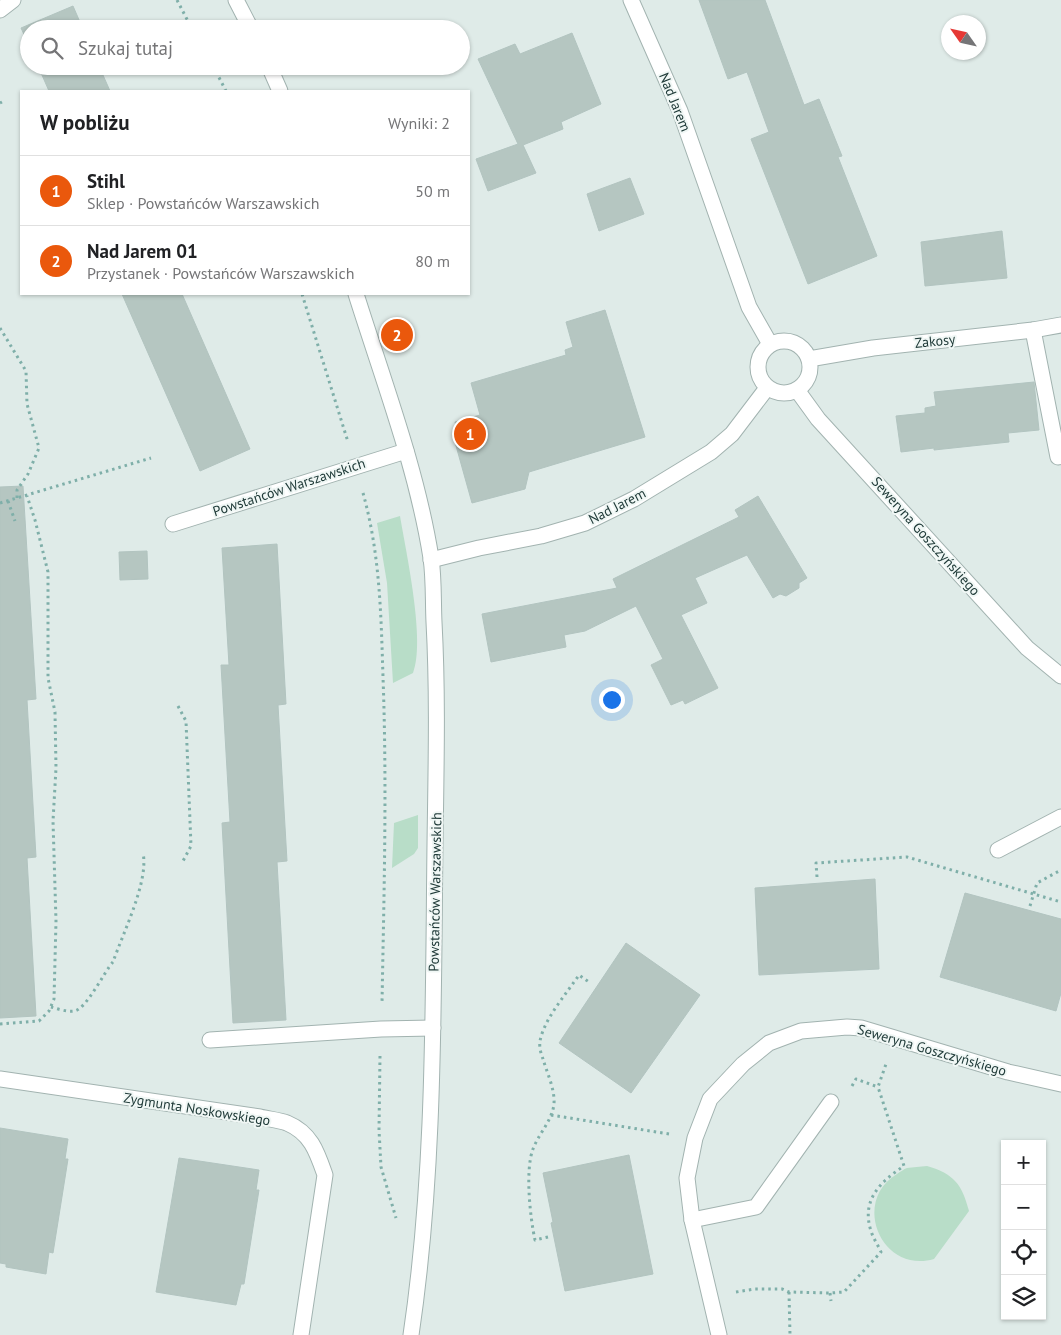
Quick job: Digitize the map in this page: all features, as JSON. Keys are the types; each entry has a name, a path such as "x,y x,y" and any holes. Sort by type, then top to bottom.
{"street":[{"path":"0,10 13,0"},
{"path":"236,0 246,20"},
{"name":"Nad Jarem","path":"631,0 680,111 749,307 770,344"},
{"path":"273,75 280,90"},
{"name":"Powstańców Warszawskich","path":"356,295 406,451 418,499 431,560 437,669 433,1028 426,1207 411,1335"},
{"name":"Zakosy","path":"809,359 873,348 1061,326"},
{"path":"1033,330 1058,457"},
{"path":"784,340 792,341 806,351 809,359 809,376 797,390 787,393 776,392 767,388 758,375 758,358 770,344 784,340"},
{"name":"Nad Jarem","path":"431,560 541,536 585,523 634,499 711,452 732,434 767,388"},
{"name":"Seweryna Goszczyńskiego","path":"797,390 818,419 1027,648 1061,676"},
{"name":"Powstańców Warszawskich","path":"173,524 406,451"},
{"path":"998,850 1061,817"},
{"name":"Seweryna Goszczyńskiego","path":"720,1335 692,1220 687,1178 694,1138 710,1099 743,1064 769,1043 801,1031 847,1026 861,1028 1008,1072 1061,1084"},
{"path":"210,1040 381,1029 433,1028"},
{"name":"Zygmunta Noskowskiego","path":"0,1079 260,1117 287,1123 307,1136 317,1152 325,1175 300,1335"},
{"path":"692,1220 756,1207 831,1102"}],"path":[{"path":"177,0 187,20"},
{"path":"217,75 225,90"},
{"path":"302,295 356,466 368,511 380,584 385,715 385,821 379,1130 381,1167 398,1226"},
{"path":"0,328 26,371 27,404 39,448 28,474 16,490 17,498"},
{"path":"0,503 151,458"},
{"path":"0,1024 39,1021 50,1008 54,999 56,921 54,821 56,768 55,712 48,678 48,572 35,520 26,496"},
{"path":"8,501 14,521"},
{"path":"178,706 186,721 190,836 190,846 183,861"},
{"path":"50,1008 75,1011 84,1006 113,962 141,886 144,862 143,852"},
{"path":"817,877 816,863 907,857 1061,902"},
{"path":"1030,906 1038,883 1061,870"},
{"path":"548,1237 535,1240 532,1224 529,1170 533,1148 551,1114 554,1103 540,1041 553,1013 579,975 589,982"},
{"path":"755,1289 782,1289 789,1292 844,1292 881,1252 871,1232 868,1216 870,1201 882,1182 904,1166 878,1087"},
{"path":"551,1114 652,1131"},
{"path":"789,1292 790,1335"},
{"path":"830,1293 832,1301"}],"green space":[{"path":"400,516 414,596 417,640 413,673 393,683 387,583 377,523"},
{"path":"418,815 418,848 414,854 392,868 394,823"},
{"path":"927,1166 944,1173 956,1181 969,1211 934,1259 915,1261 899,1256 887,1246 878,1232 875,1217 876,1201 883,1186 899,1172 907,1168"}],"building":[{"path":"699,0 765,0 804,105 819,99 842,156 838,157 877,256 808,284 751,139 769,132 747,72 728,79"},
{"path":"73,6 79,20 40,20"},
{"path":"572,33 601,104 561,122 563,129 523,145 536,173 488,191 476,159 518,144 478,59 515,44 520,54"},
{"path":"42,75 103,75 110,90 49,90"},
{"path":"630,178 644,214 599,231 587,194"},
{"path":"1002,231 1007,278 925,286 921,242"},
{"path":"122,295 182,295 250,449 200,471"},
{"path":"605,310 645,437 529,472 525,489 472,503 453,435 458,434 455,422 480,415 471,383 566,355 565,350 573,347 566,322"},
{"path":"1034,382 1039,430 1008,433 1009,442 901,452 896,416 925,413 925,408 936,406 934,392"},
{"path":"23,486 36,699 27,700 36,857 27,858 36,1016 0,1018 0,487"},
{"path":"758,496 807,578 799,583 799,588 786,596 780,594 773,598 747,555 695,578 707,603 681,615 718,688 685,704 683,700 671,705 651,665 663,659 636,606 585,631 564,635 566,647 491,662 482,614 617,588 613,579 739,517 735,510"},
{"path":"277,544 286,704 278,705 287,861 277,862 286,1020 233,1023 222,823 230,822 221,665 229,665 222,548"},
{"path":"147,551 148,579 120,580 119,552"},
{"path":"875,879 879,969 759,975 755,888"},
{"path":"965,893 1061,919 1061,993 1056,1011 940,977"},
{"path":"626,943 700,995 631,1093 559,1043"},
{"path":"0,1128 68,1139 65,1159 68,1159 53,1253 49,1252 46,1274 6,1267 6,1264 0,1263"},
{"path":"629,1155 653,1274 565,1291 543,1173"},
{"path":"179,1158 259,1170 256,1190 259,1190 244,1284 241,1284 236,1305 156,1292"}],"place":[{"name":"Nad Jarem 01","path":"397,335"},
{"name":"Stihl","path":"470,434"}]}
